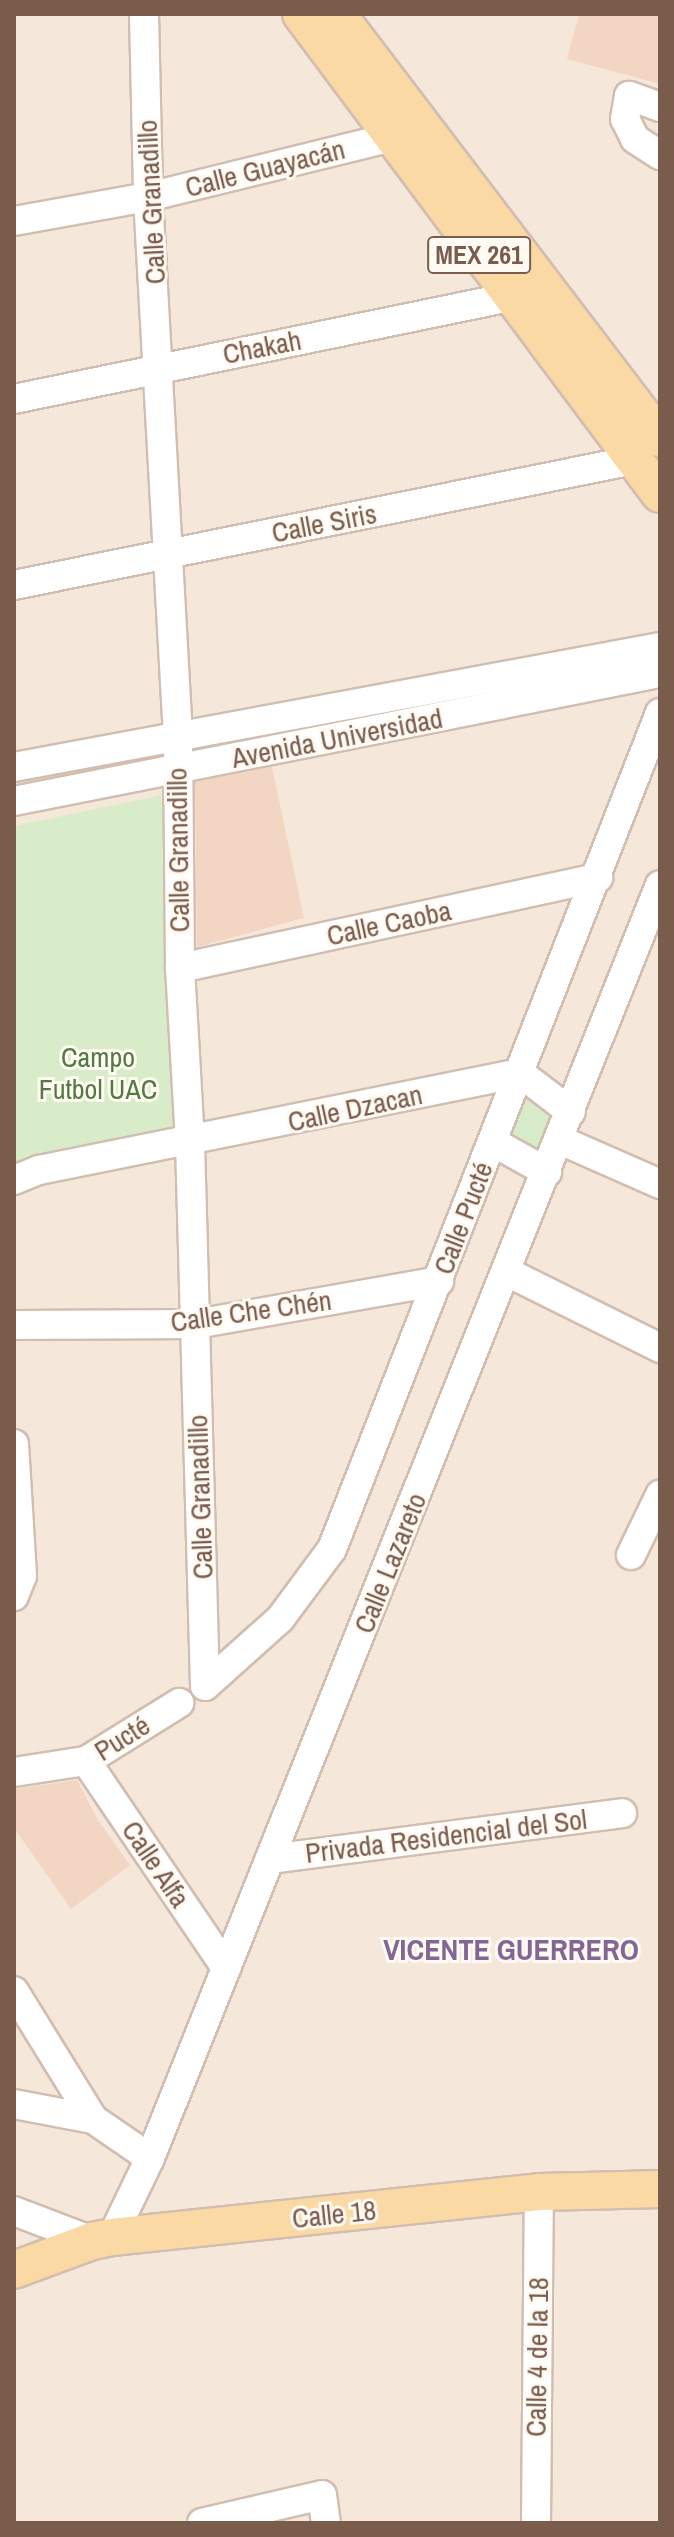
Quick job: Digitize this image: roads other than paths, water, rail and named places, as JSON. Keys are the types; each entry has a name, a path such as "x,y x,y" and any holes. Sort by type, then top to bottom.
{"main road":[{"name":"MEX 261","path":"301,14 405,128 647,449 660,494"},
{"name":"MEX 261","path":"337,14 510,297 647,449"},
{"name":"Calle 18","path":"14,2270 102,2239 539,2192 660,2189"}],"street":[{"name":"Calle Granadillo","path":"144,14 148,197 160,368 178,737 180,968 190,1142 205,1686"},
{"path":"660,107 629,96 625,119 635,139 660,155"},
{"name":"Calle Guayacán","path":"14,221 148,197 405,128"},
{"name":"Chakah","path":"14,399 510,297"},
{"name":"Calle Siris","path":"14,585 647,449"},
{"name":"Avenida Universidad","path":"14,767 660,647"},
{"name":"Avenida Universidad","path":"14,801 660,673"},
{"name":"Calle Pucté","path":"205,1686 280,1619 332,1549 598,878 660,713"},
{"name":"Calle Caoba","path":"180,968 598,878"},
{"name":"Calle Lazareto","path":"102,2239 150,2158 660,885"},
{"path":"520,1073 571,1112"},
{"name":"Calle Dzacan","path":"14,1180 39,1170 190,1142 520,1073"},
{"path":"560,1140 660,1184"},
{"path":"493,1142 547,1172"},
{"path":"507,1272 660,1348"},
{"name":"Calle Che Chén","path":"14,1325 196,1324 439,1281"},
{"path":"14,1444 22,1576 14,1596"},
{"path":"631,1555 660,1495"},
{"name":"Pucté","path":"14,1772 86,1761 179,1703"},
{"name":"Calle Alfa","path":"86,1761 226,1968"},
{"name":"Privada Residencial del Sol","path":"270,1859 622,1813"},
{"path":"14,1991 93,2119"},
{"path":"14,2104 93,2119 150,2158"},
{"name":"Calle 4 de la 18","path":"536,2523 539,2192"},
{"path":"14,2211 102,2239"},
{"path":"202,2523 248,2517 322,2495 326,2523"}],"district":[{"name":"VICENTE GUERRERO","path":"511,1949"}],"park label":[{"name":"Campo Futbol UAC","path":"98,1073"}]}
